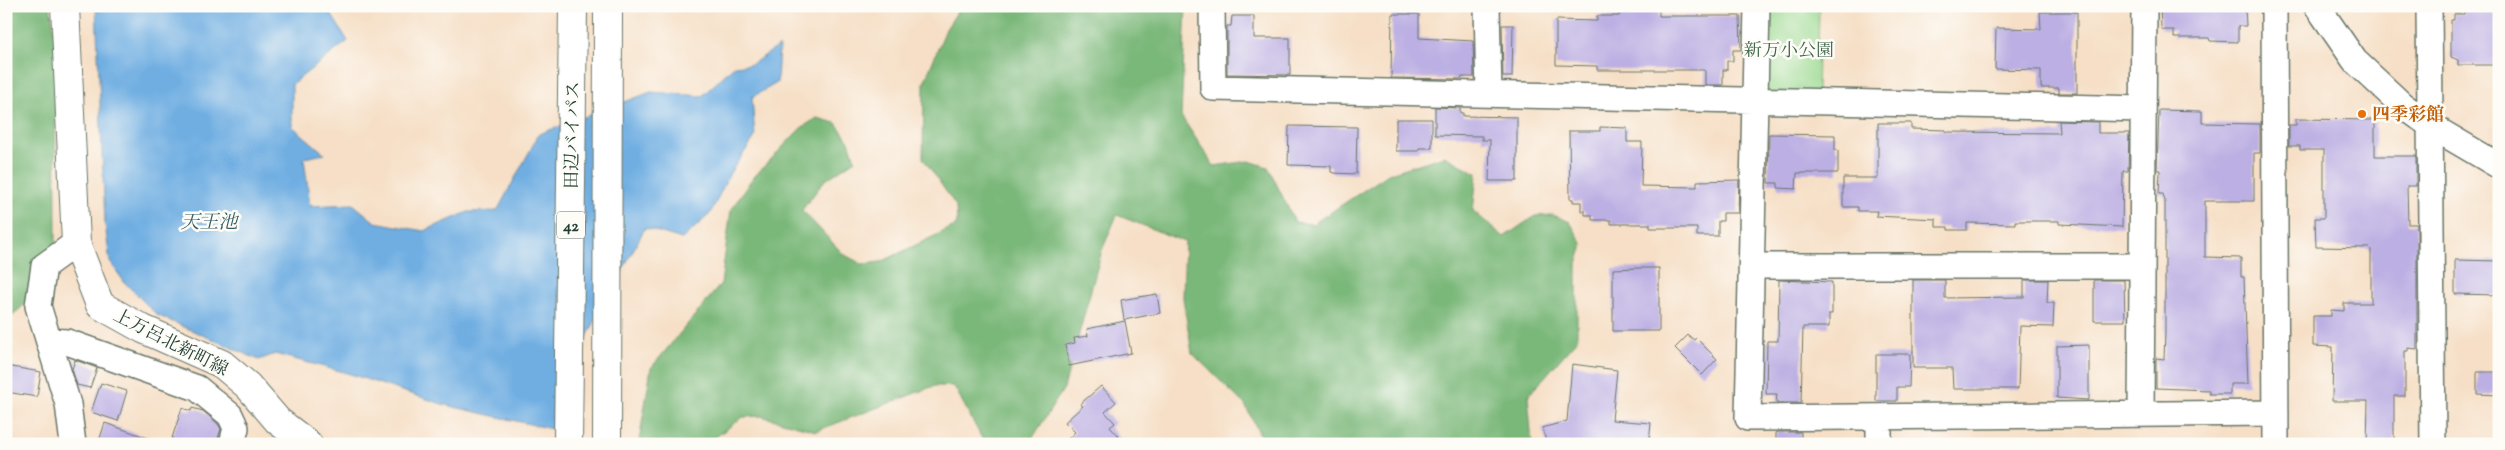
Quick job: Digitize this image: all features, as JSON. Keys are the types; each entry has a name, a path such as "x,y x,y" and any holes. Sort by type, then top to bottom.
{"main road":[{"name":"上万呂北新町線","path":"65,6 76,243 100,305 143,330 222,364 248,386 278,421 308,444"},
{"name":"田辺バイパス","path":"568,444 574,6"},
{"name":"田辺バイパス","path":"607,444 608,6"}],"street":[{"path":"1212,6 1213,88 2143,109"},
{"path":"1487,6 1489,94"},
{"path":"1757,6 1748,418 2276,413"},
{"path":"2142,414 2144,6"},
{"path":"2274,6 2276,444"},
{"path":"2317,6 2356,61 2401,104 2431,126 2499,166"},
{"path":"2429,6 2433,444"},
{"path":"73,444 68,404 38,306 44,266 76,243"},
{"path":"1752,266 2142,266"},
{"path":"49,341 67,342 197,388 230,415 236,428 232,444"},
{"path":"1879,417 1879,444"}],"green space":[{"path":"6,6 50,6 55,34 56,248 42,279 31,297 6,319"},
{"path":"961,6 1186,6 1181,116 1214,166 1249,161 1268,167 1295,222 1313,224 1390,173 1444,156 1477,173 1473,211 1504,237 1535,216 1553,215 1570,222 1583,245 1577,264 1577,340 1528,396 1532,444 1265,444 1245,405 1192,353 1183,298 1185,242 1117,215 1102,250 1064,388 1032,439 1026,444 985,444 954,386 934,386 816,431 761,416 743,417 706,444 641,444 639,442 651,368 721,284 731,210 751,180 801,128 817,118 836,123 849,141 855,160 824,181 802,210 843,254 862,264 881,262 957,225 956,206 923,158 924,83 946,29"},
{"name":"新万小公園","path":"1763,6 1819,6 1817,96 1758,93"}],"water":[{"name":"天王池","path":"96,6 326,6 348,41 292,84 292,126 325,154 304,158 310,206 353,204 375,222 424,231 468,212 497,211 539,134 651,92 702,96 734,66 752,64 779,46 777,83 752,97 755,137 730,173 710,214 682,239 645,228 553,400 552,429 445,405 347,373 275,354 259,360 157,315 125,283 110,262 105,224"}],"building":[{"path":"1620,6 1659,6 1659,16 1740,16 1741,50 1733,50 1733,61 1727,61 1727,70 1723,70 1723,85 1705,85 1705,70 1597,70 1597,66 1556,65 1556,20 1597,21 1597,16 1619,16"},
{"path":"2160,6 2245,6 2246,26 2238,26 2238,42 2210,41 2209,38 2174,38 2174,30 2163,30 2161,27"},
{"path":"2464,8 2499,9 2499,65 2458,65 2458,60 2451,57 2451,20 2454,20 2454,14 2464,14"},
{"path":"2040,12 2077,12 2077,93 2059,93 2059,88 2041,88 2041,70 1995,69 1996,28 2041,29"},
{"path":"1392,14 1419,14 1419,38 1473,41 1474,77 1462,77 1461,79 1391,78"},
{"path":"1232,16 1254,16 1254,38 1290,38 1290,75 1227,74 1227,26 1231,26"},
{"path":"1502,25 1513,25 1512,77 1503,77"},
{"path":"1435,107 1460,108 1460,113 1463,113 1463,116 1517,117 1517,181 1489,181 1490,140 1482,140 1482,136 1435,135"},
{"path":"2159,110 2202,111 2202,123 2260,124 2260,153 2254,153 2254,201 2205,201 2205,257 2241,258 2241,277 2244,277 2248,384 2230,384 2230,394 2209,394 2209,390 2156,388 2156,358 2164,359 2165,332 2165,201 2163,194 2159,194 2160,170 2157,170"},
{"path":"1396,119 1432,119 1432,148 1419,148 1419,151 1396,151"},
{"path":"2296,119 2375,120 2375,156 2416,156 2416,186 2407,186 2408,224 2417,224 2417,349 2408,348 2408,351 2405,351 2405,396 2394,396 2394,444 2367,444 2368,401 2332,401 2333,347 2313,346 2313,316 2331,316 2331,310 2344,311 2344,303 2371,303 2371,250 2369,248 2316,247 2315,218 2324,218 2324,150 2300,150 2300,146 2289,146 2289,125 2296,125"},
{"path":"2059,121 2098,122 2098,133 2129,133 2128,171 2123,171 2122,227 2059,224 2059,221 2015,221 2015,224 1967,223 1967,230 1948,230 1948,227 1936,227 1936,219 1876,216 1877,211 1858,211 1858,207 1843,207 1843,178 1878,178 1878,123 1911,123 1911,129 1946,130 1946,132 2060,133"},
{"path":"1289,126 1357,127 1356,174 1334,173 1331,172 1331,166 1288,165"},
{"path":"1600,127 1627,128 1627,142 1642,142 1641,186 1697,187 1697,181 1739,180 1738,213 1723,213 1723,221 1718,221 1718,236 1697,236 1697,228 1650,228 1650,224 1611,224 1611,220 1592,220 1592,215 1585,215 1585,211 1581,211 1581,202 1573,202 1573,199 1570,199 1569,131 1600,131"},
{"path":"1769,134 1835,135 1835,150 1838,150 1838,173 1797,173 1796,189 1778,188 1778,183 1768,183"},
{"path":"2455,260 2499,261 2499,295 2455,294"},
{"path":"1659,268 1659,331 1613,331 1613,269"},
{"path":"1779,280 1832,282 1832,314 1829,314 1829,327 1803,327 1801,403 1776,403 1777,394 1766,394 1767,341 1778,341"},
{"path":"1913,280 1945,280 1945,298 2024,297 2024,280 2048,280 2047,303 2054,303 2053,327 2020,326 2018,389 1953,389 1952,368 1913,368"},
{"path":"2094,280 2124,280 2125,321 2094,321"},
{"path":"1157,294 1160,313 1124,320 1121,300"},
{"path":"1125,321 1131,353 1069,366 1065,345 1075,343 1074,338 1088,336 1087,329"},
{"path":"1688,335 1694,340 1696,338 1717,359 1702,375 1675,348"},
{"path":"2089,345 2089,400 2057,398 2057,346"},
{"path":"1876,354 1910,354 1909,387 1897,387 1897,401 1876,401"},
{"path":"75,360 97,368 90,388 77,385 72,369"},
{"path":"1572,364 1617,370 1612,420 1651,423 1649,444 1547,444 1542,428 1567,421"},
{"path":"6,366 41,372 37,397 6,392"},
{"path":"2477,372 2499,372 2499,395 2477,394"},
{"path":"101,383 127,391 118,421 91,412"},
{"path":"1101,386 1116,402 1105,412 1115,423 1110,427 1125,444 1063,444 1075,432 1065,422 1083,406 1080,404"},
{"path":"182,408 191,411 192,408 203,411 218,424 221,429 216,444 170,444"},
{"path":"105,423 157,441 157,444 98,444"},
{"path":"1776,432 1801,432 1801,444 1776,444"}],"place":[{"name":"四季彩館","path":"2362,114"}]}
